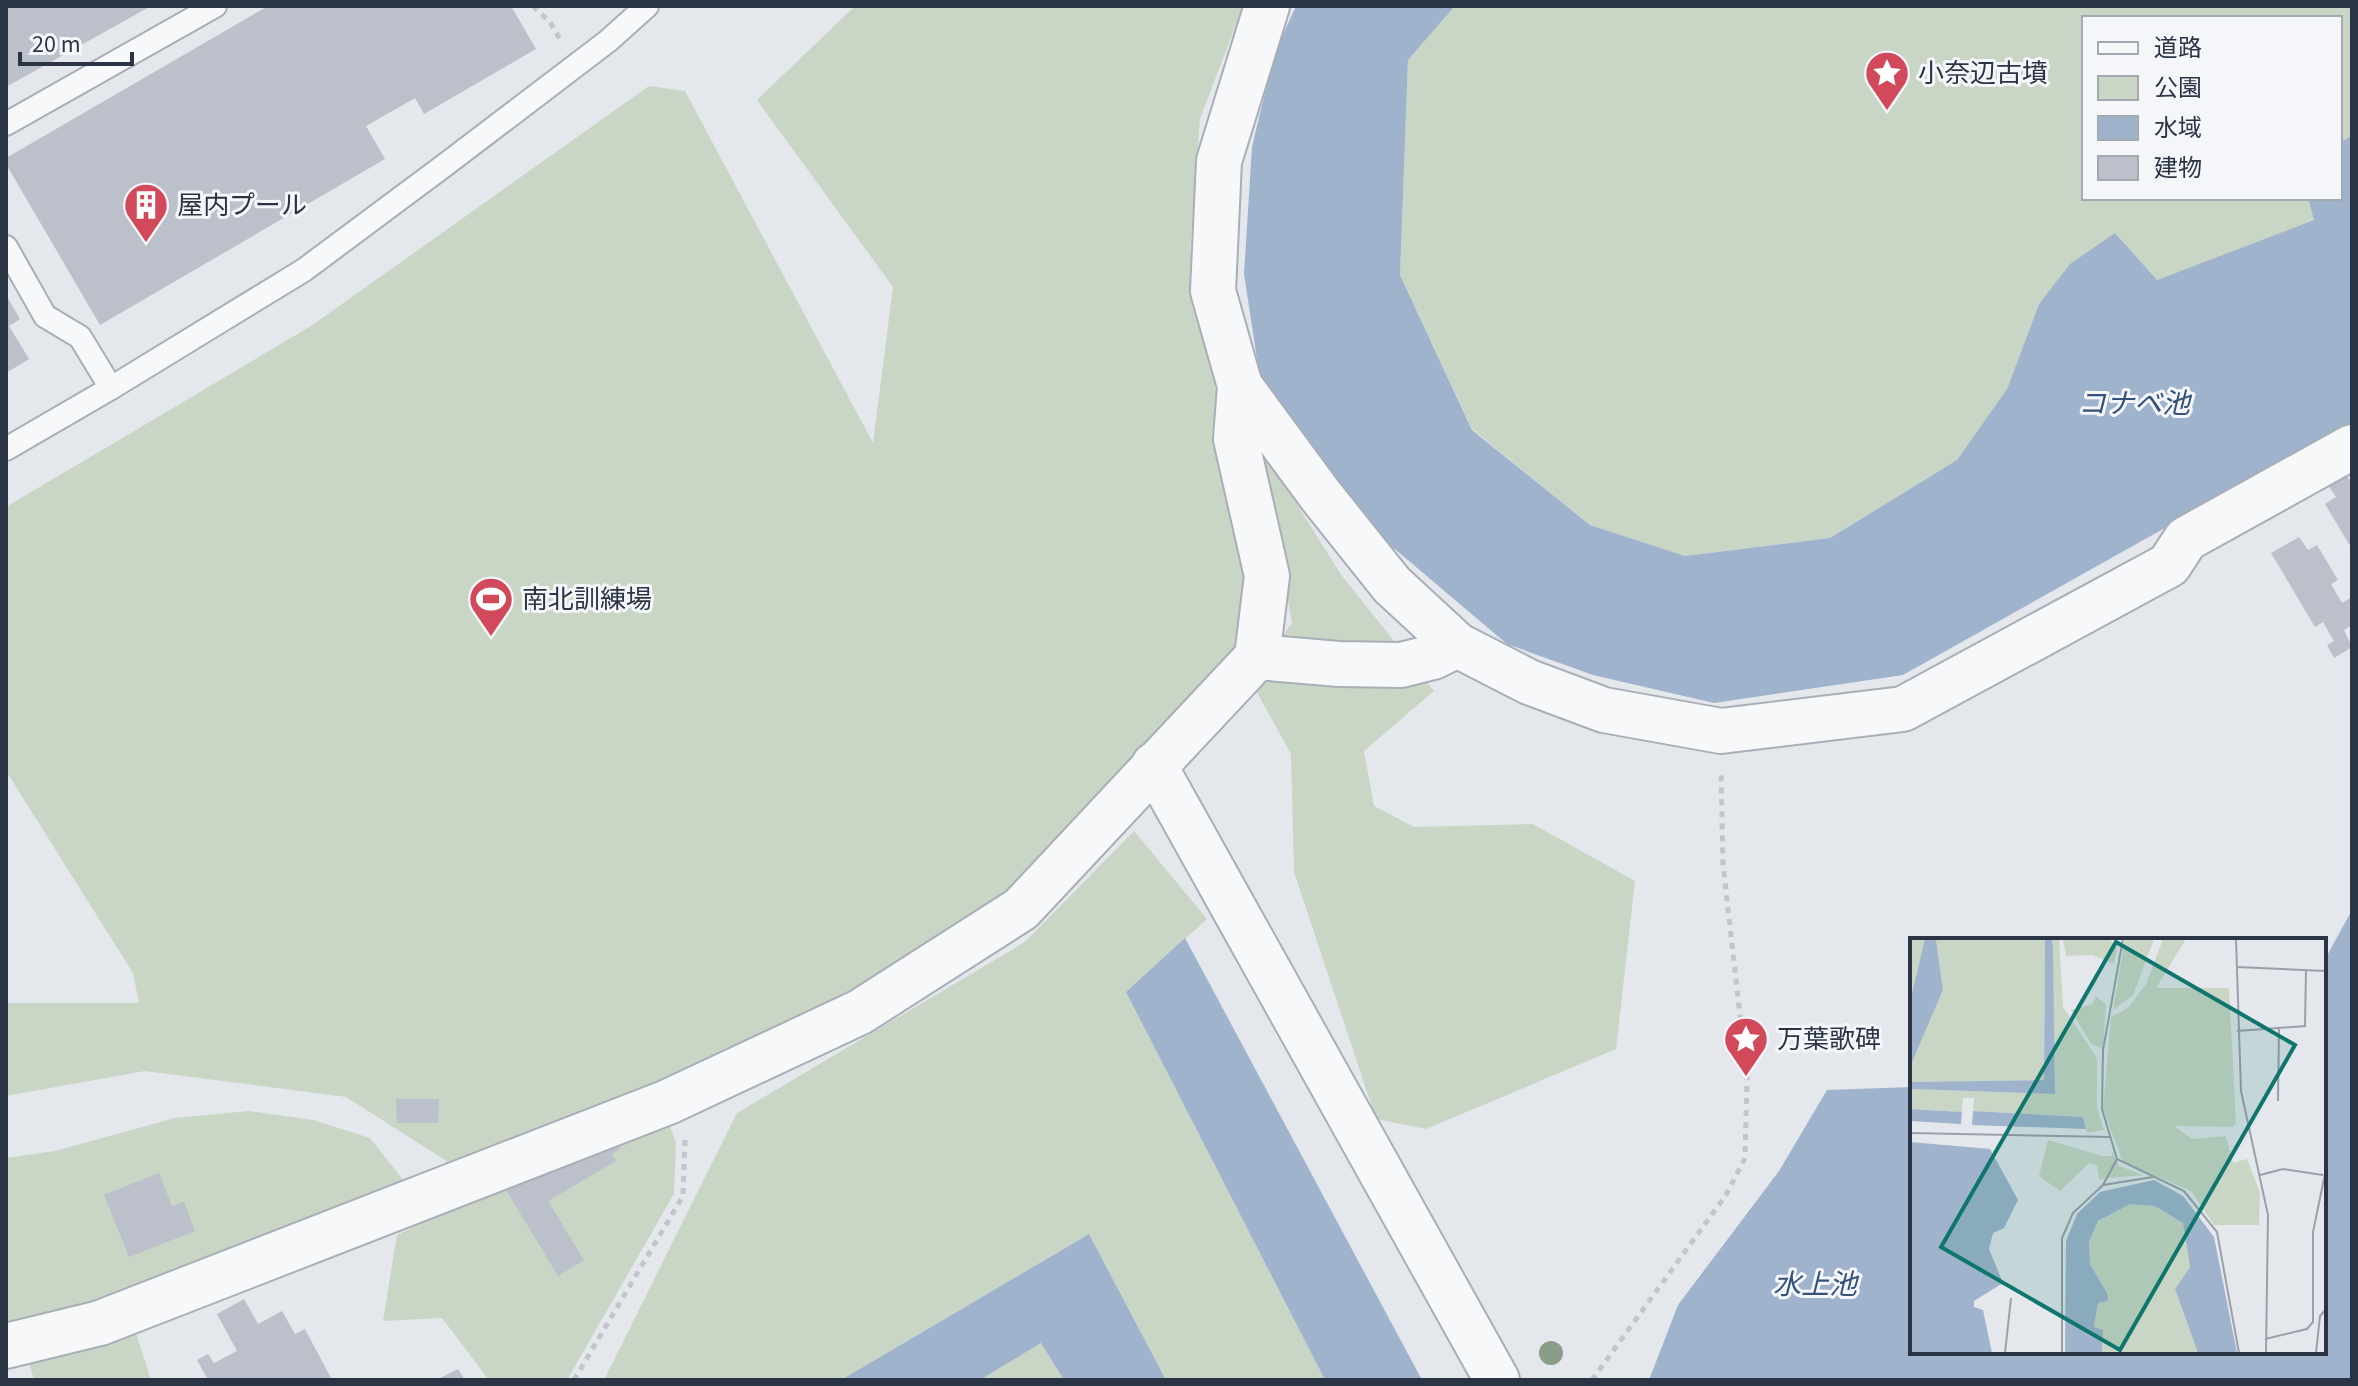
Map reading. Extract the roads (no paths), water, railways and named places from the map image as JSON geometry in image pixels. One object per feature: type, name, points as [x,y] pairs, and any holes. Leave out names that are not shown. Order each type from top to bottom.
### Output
[{"type":"street","points":[[6,1346],[100,1323],[668,1102],[860,1012],[1021,909],[1257,657],[1267,576],[1236,439],[1240,386],[1213,291],[1219,161],[1267,6]]},
{"type":"street","points":[[1240,386],[1321,496],[1392,585],[1457,645],[1529,682],[1604,710],[1721,731],[1903,709],[2169,565],[2186,539],[2352,447]]},
{"type":"street","points":[[1257,657],[1339,664],[1401,665],[1433,657],[1457,645]]},
{"type":"street","points":[[1154,765],[1497,1380]]},
{"type":"lane","points":[[6,124],[215,6]]},
{"type":"lane","points":[[6,449],[304,270],[608,41],[647,6]]},
{"type":"lane","points":[[6,247],[45,316],[80,337],[111,388]]},
{"type":"water","name":"コナベ池","points":[[1296,6],[1455,6],[1408,60],[1400,275],[1472,430],[1590,525],[1685,556],[1830,538],[1957,460],[2007,389],[2039,304],[2070,264],[2115,233],[2157,280],[2314,220],[2309,200],[2342,200],[2342,142],[2352,135],[2352,423],[1903,675],[1714,703],[1593,675],[1507,644],[1370,528],[1259,372],[1244,274],[1252,147],[1274,54]]},
{"type":"water","name":"水上池","points":[[2352,910],[2352,1380],[1649,1380],[1678,1305],[1779,1171],[1827,1090],[1910,1087],[1910,1354],[2326,1354],[2326,957]]},
{"type":"water","points":[[1185,938],[1422,1380],[1325,1380],[1126,992]]},
{"type":"water","points":[[1089,1234],[1166,1380],[1064,1380],[1041,1343],[980,1380],[841,1380]]},
{"type":"place","name":"小奈辺古墳","points":[[1887,112]]},
{"type":"place","name":"屋内プール","points":[[146,244]]},
{"type":"place","name":"南北訓練場","points":[[491,638]]},
{"type":"place","name":"万葉歌碑","points":[[1746,1078]]}]
